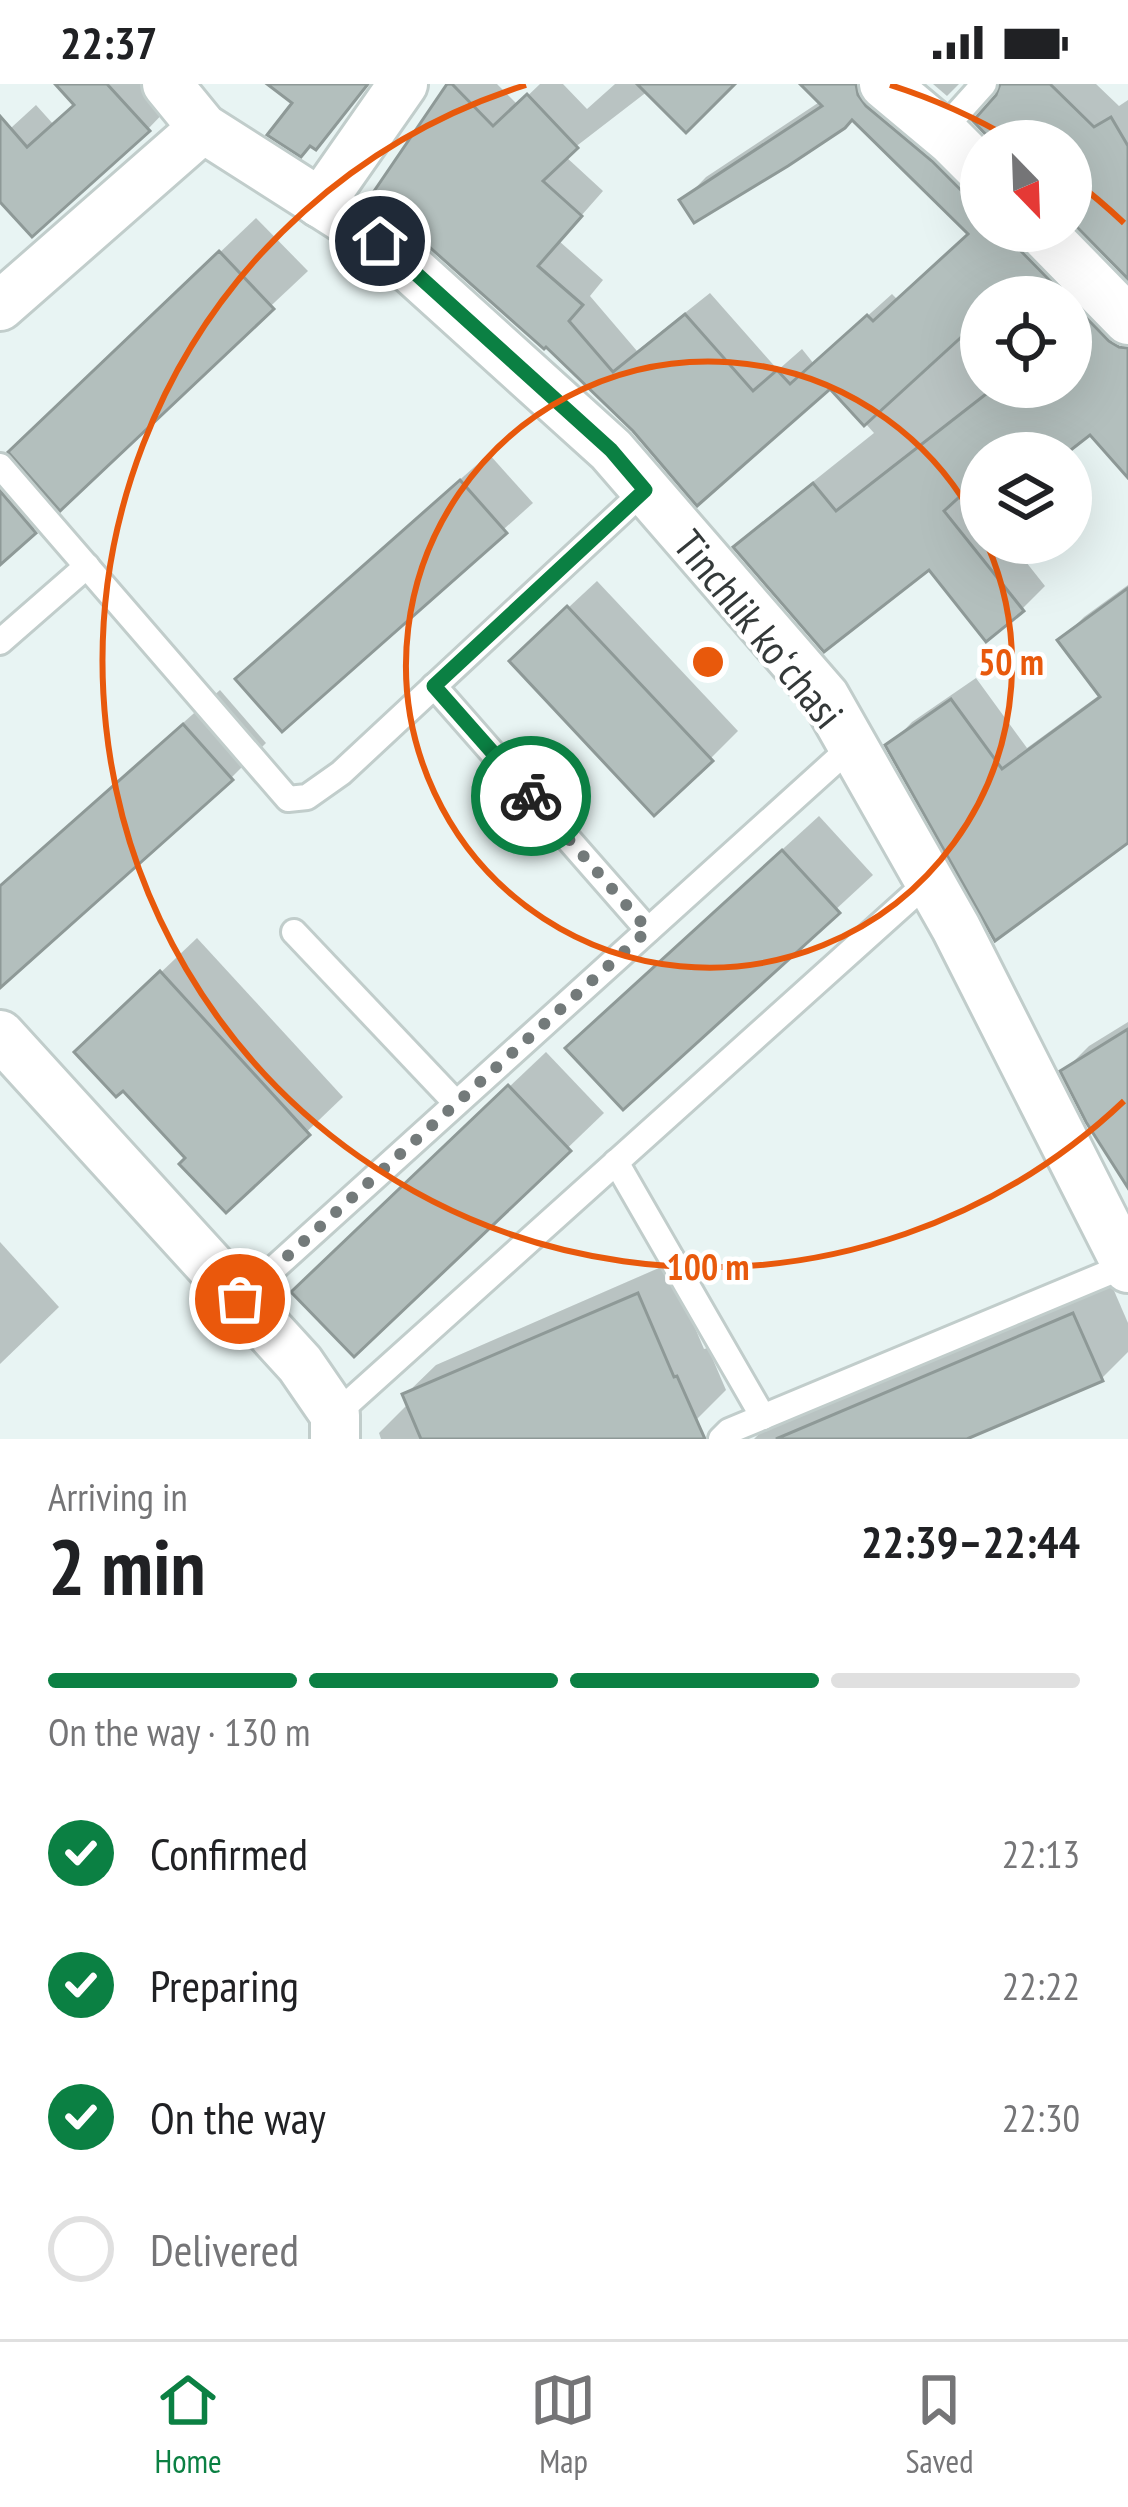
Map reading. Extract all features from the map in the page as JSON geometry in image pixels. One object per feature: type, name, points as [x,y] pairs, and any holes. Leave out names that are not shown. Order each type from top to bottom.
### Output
[{"type":"street","name":"Tinchlik koʻchasi","points":[[167,84],[203,128],[380,241],[611,450],[825,697],[929,881],[1123,1246]]},
{"type":"street","points":[[320,203],[403,84]]},
{"type":"street","points":[[884,84],[960,148]]},
{"type":"street","points":[[0,306],[203,128]]},
{"type":"street","points":[[1061,252],[1128,320]]},
{"type":"street","points":[[0,1035],[299,1364],[335,1427]]},
{"type":"lane","points":[[940,134],[984,84]]},
{"type":"lane","points":[[0,466],[288,799],[307,797],[341,772],[645,490]]},
{"type":"lane","points":[[0,642],[87,566]]},
{"type":"lane","points":[[434,686],[648,930]]},
{"type":"lane","points":[[240,1299],[852,746]]},
{"type":"lane","points":[[335,1427],[616,1162],[929,881]]},
{"type":"lane","points":[[294,932],[456,1103]]},
{"type":"lane","points":[[616,1162],[763,1417]]},
{"type":"lane","points":[[721,1439],[1123,1246]]},
{"type":"building","points":[[55,84],[107,84],[150,131],[32,237],[0,202],[0,116],[27,147],[74,105]]},
{"type":"building","points":[[267,84],[368,84],[316,150],[310,146],[301,157],[267,135],[292,103]]},
{"type":"building","points":[[447,84],[493,126],[527,94],[578,148],[543,181],[582,216],[538,266],[583,305],[569,321],[613,372],[685,314],[753,391],[777,370],[790,384],[867,315],[873,321],[960,241],[960,252],[1022,252],[1045,276],[960,276],[960,338],[864,426],[830,389],[697,506],[633,431],[546,347],[399,220],[368,200]]},
{"type":"building","points":[[637,84],[735,84],[686,133]]},
{"type":"building","points":[[800,84],[856,84],[866,106],[960,189],[960,226],[852,120],[694,223],[679,200],[822,106]]},
{"type":"building","points":[[1000,84],[1050,84],[1087,120],[974,120]]},
{"type":"building","points":[[1111,117],[1128,146],[1128,279],[1092,242],[1092,125]]},
{"type":"building","points":[[219,251],[274,309],[60,511],[8,452]]},
{"type":"building","points":[[1092,324],[1109,341],[1128,348],[1128,478],[1092,432],[960,432],[960,496],[944,511],[960,531],[960,564],[986,564],[1024,611],[986,642],[929,570],[824,652],[733,547],[813,483],[836,511],[968,408],[1092,408]]},
{"type":"building","points":[[460,480],[507,533],[282,732],[235,679]]},
{"type":"building","points":[[0,491],[36,533],[0,565]]},
{"type":"building","points":[[1128,588],[1128,843],[995,941],[885,745],[951,699],[1002,769],[1100,697],[1057,640]]},
{"type":"building","points":[[567,606],[713,761],[654,816],[509,661]]},
{"type":"building","points":[[183,724],[233,780],[0,988],[0,886]]},
{"type":"building","points":[[782,850],[840,913],[623,1110],[565,1048]]},
{"type":"building","points":[[160,971],[310,1135],[226,1213],[179,1164],[185,1158],[123,1091],[116,1097],[74,1052]]},
{"type":"building","points":[[1128,1029],[1128,1188],[1060,1071]]},
{"type":"building","points":[[508,1085],[571,1151],[354,1357],[291,1292]]},
{"type":"building","points":[[638,1293],[705,1439],[421,1439],[402,1394]]},
{"type":"building","points":[[1073,1313],[1103,1381],[967,1439],[776,1439]]},
{"type":"way so far","points":[[240,1299],[648,930],[531,796]]},
{"type":"route","points":[[380,241],[611,450],[645,490],[434,686],[531,796]]}]
